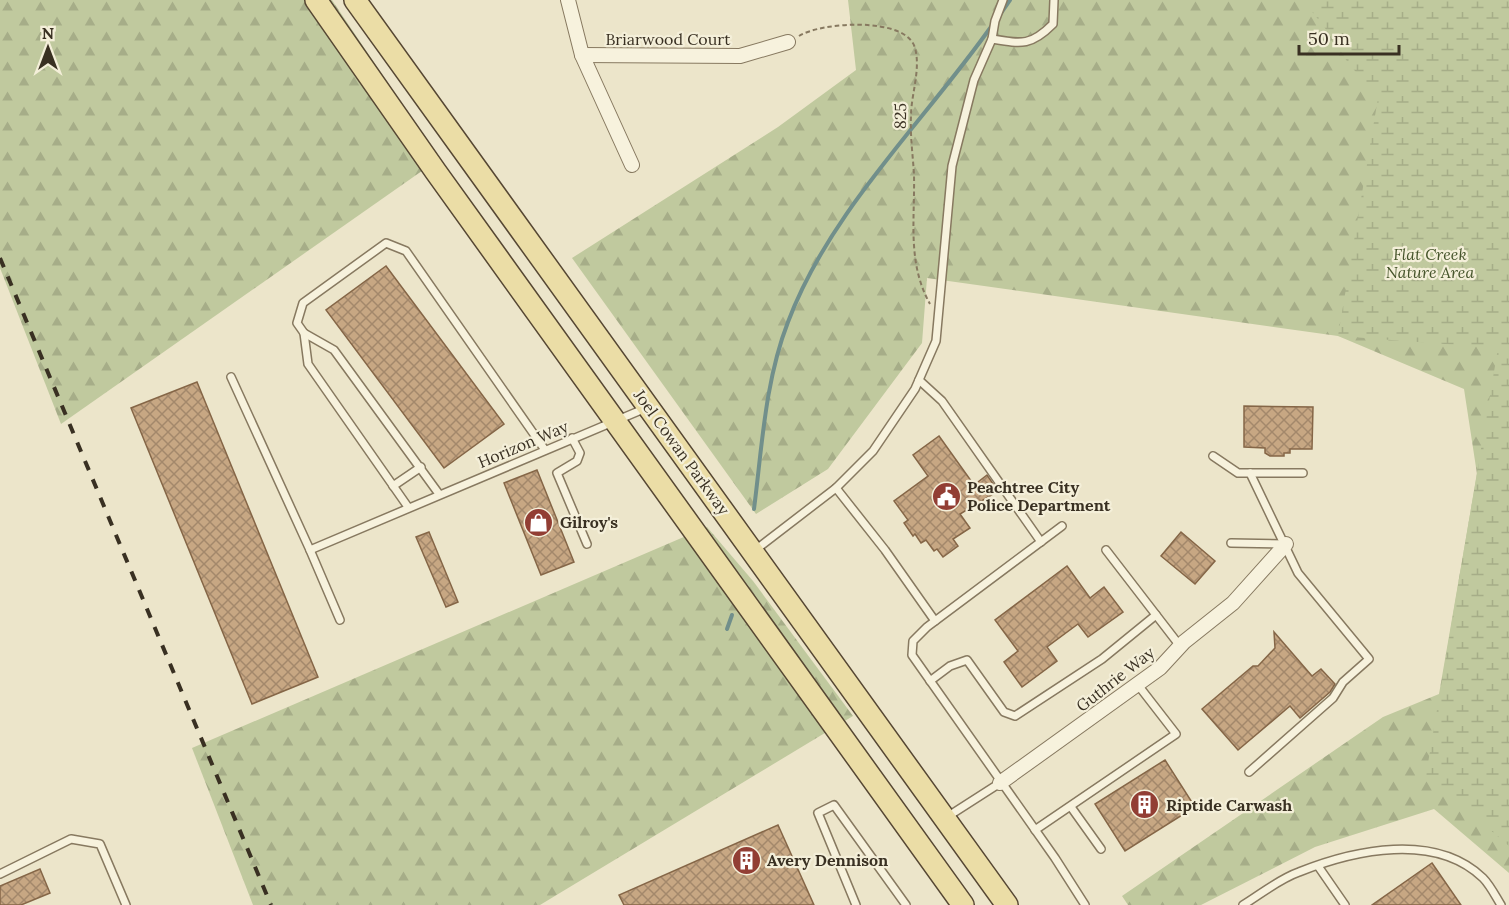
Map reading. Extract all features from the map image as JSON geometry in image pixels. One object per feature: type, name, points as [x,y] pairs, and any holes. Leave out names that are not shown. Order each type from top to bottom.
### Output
[{"type":"main road","name":"Joel Cowan Parkway","points":[[316,0],[436,172],[617,420],[963,905]]},
{"type":"main road","name":"Joel Cowan Parkway","points":[[355,0],[1007,905]]},
{"type":"street","points":[[568,0],[582,55],[632,165]]},
{"type":"street","name":"Briarwood Court","points":[[582,55],[740,56],[788,42]]},
{"type":"street","name":"Guthrie Way","points":[[1000,783],[1160,668],[1180,646],[1233,603],[1286,544]]},
{"type":"lane","points":[[753,551],[836,488],[873,451],[919,380],[936,341],[952,166],[974,80],[992,39],[995,21],[1003,0]]},
{"type":"lane","points":[[992,39],[1025,43],[1036,40],[1053,24],[1054,0]]},
{"type":"lane","points":[[439,494],[334,350],[304,333],[297,323],[303,303],[386,243],[396,245],[406,251],[545,450]]},
{"type":"lane","points":[[304,333],[308,364],[408,507]]},
{"type":"lane","points":[[231,376],[340,620]]},
{"type":"lane","points":[[919,380],[942,401],[1041,542]]},
{"type":"lane","name":"Horizon Way","points":[[310,550],[649,407]]},
{"type":"lane","points":[[572,438],[580,453],[577,461],[557,473],[587,544]]},
{"type":"lane","points":[[1213,456],[1235,472],[1303,473]]},
{"type":"lane","points":[[393,486],[421,467]]},
{"type":"lane","points":[[1249,771],[1333,698],[1343,682],[1369,659],[1298,573],[1250,473]]},
{"type":"lane","points":[[836,488],[885,550],[935,621]]},
{"type":"lane","points":[[1062,526],[935,621],[913,641],[912,656],[1085,905]]},
{"type":"lane","points":[[1231,543],[1286,544]]},
{"type":"lane","points":[[1107,550],[1180,646]]},
{"type":"lane","points":[[930,681],[950,666],[967,660],[1004,712],[1015,717],[1102,659],[1156,615]]},
{"type":"lane","points":[[1035,830],[1176,734],[1138,686]]},
{"type":"lane","name":"Guthrie Way","points":[[945,818],[1000,783]]},
{"type":"lane","points":[[856,905],[818,813],[834,805],[906,905]]},
{"type":"lane","points":[[1071,807],[1101,849]]},
{"type":"lane","points":[[0,874],[70,839],[100,844],[126,905]]},
{"type":"lane","points":[[1243,905],[1297,872],[1358,852],[1413,851],[1444,854],[1483,878],[1501,905]]},
{"type":"lane","points":[[1318,866],[1345,905]]},
{"type":"path","name":"825","points":[[788,42],[807,30],[858,25],[893,29],[906,34],[915,46],[917,59],[910,115],[914,259],[921,289],[938,320]]},
{"type":"green space","points":[[0,0],[332,0],[439,159],[61,424],[0,268]]},
{"type":"green space","points":[[848,0],[1509,0],[1509,873],[1434,809],[1315,847],[1201,905],[1128,905],[1122,896],[1383,717],[1439,694],[1477,474],[1464,389],[1338,336],[927,278],[922,343],[828,469],[756,514],[572,258],[778,127],[856,70]]},
{"type":"green space","name":"Flat Creek Nature Area","points":[[1303,0],[1509,0],[1509,846],[1426,775],[1498,348],[1338,336],[1378,98],[1350,65],[1339,46]]},
{"type":"green space","points":[[707,527],[753,581],[853,716],[540,905],[253,905],[192,748]]},
{"type":"building","points":[[386,266],[504,424],[444,468],[326,310]]},
{"type":"building","points":[[197,382],[318,677],[252,704],[131,408]]},
{"type":"building","points":[[1244,406],[1313,407],[1312,449],[1290,449],[1290,453],[1284,453],[1284,456],[1270,456],[1265,453],[1265,448],[1244,447]]},
{"type":"building","name":"Peachtree City Police Department","points":[[939,436],[974,485],[987,475],[998,491],[960,514],[970,528],[953,539],[958,546],[943,557],[937,549],[934,551],[926,540],[921,543],[915,534],[913,536],[904,523],[908,520],[894,501],[928,476],[913,455]]},
{"type":"building","name":"Gilroy's","points":[[537,470],[574,562],[541,575],[504,483]]},
{"type":"building","points":[[429,532],[458,602],[446,607],[416,537]]},
{"type":"building","points":[[1181,532],[1215,561],[1195,584],[1161,556]]},
{"type":"building","points":[[1067,566],[1090,598],[1104,587],[1123,612],[1088,637],[1078,624],[1047,647],[1057,661],[1022,687],[1004,662],[1018,651],[995,620]]},
{"type":"building","points":[[1274,632],[1312,676],[1321,669],[1335,684],[1330,692],[1300,718],[1290,706],[1238,750],[1202,709],[1253,666],[1258,666],[1275,648]]},
{"type":"building","name":"Riptide Carwash","points":[[1165,760],[1195,807],[1125,851],[1095,804]]},
{"type":"building","name":"Avery Dennison","points":[[778,825],[814,905],[624,905],[619,895]]},
{"type":"building","points":[[1432,863],[1461,905],[1372,905]]},
{"type":"building","points":[[40,869],[50,893],[21,905],[0,905],[0,886]]},
{"type":"waterway","points":[[1001,13],[1010,0]]},
{"type":"waterway","points":[[754,509],[765,414],[774,367],[788,322],[806,281],[853,204],[993,24]]},
{"type":"waterway","points":[[727,629],[732,615]]},
{"type":"railway","points":[[0,258],[271,905]]},
{"type":"place","name":"Peachtree City Police Department","points":[[946,496]]},
{"type":"place","name":"Gilroy's","points":[[539,522]]},
{"type":"place","name":"Riptide Carwash","points":[[1145,805]]},
{"type":"place","name":"Avery Dennison","points":[[746,860]]}]
